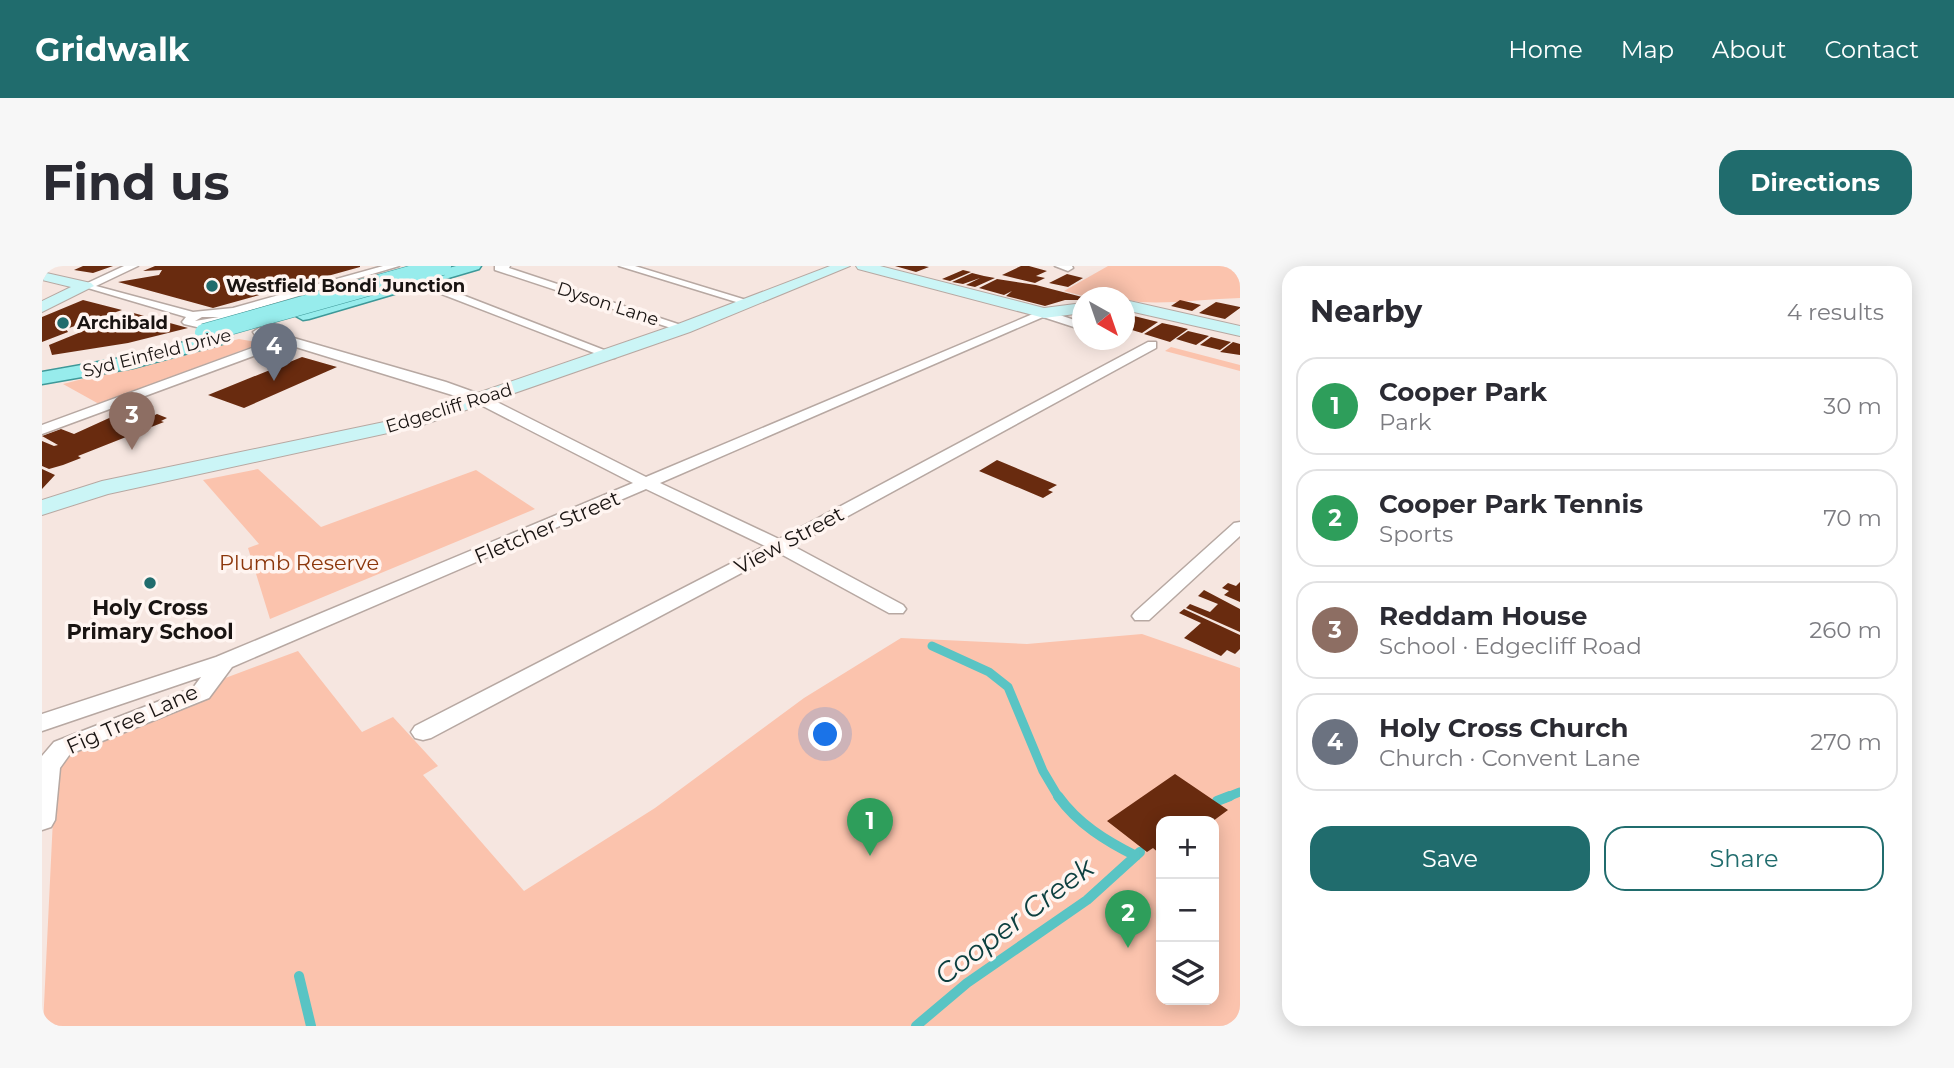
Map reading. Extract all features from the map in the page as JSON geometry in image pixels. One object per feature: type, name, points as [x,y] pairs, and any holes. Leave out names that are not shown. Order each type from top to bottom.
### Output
[{"type":"main road","name":"Syd Einfeld Drive","points":[[42,365],[125,351],[442,266]]},
{"type":"main road","name":"Syd Einfeld Drive","points":[[42,379],[84,372],[206,329],[473,266]]},
{"type":"street","points":[[42,302],[133,266]]},
{"type":"street","points":[[206,329],[188,321],[202,325],[223,319],[226,315],[223,313],[394,266]]},
{"type":"street","name":"Dyson Lane","points":[[505,266],[499,268],[684,328]]},
{"type":"street","points":[[624,266],[750,303]]},
{"type":"street","name":"Edgecliff Road","points":[[42,508],[102,488],[374,431],[480,399],[611,355],[843,266]]},
{"type":"street","points":[[849,266],[862,266],[1044,313],[1072,324]]},
{"type":"street","points":[[42,276],[86,286],[206,329]]},
{"type":"street","points":[[42,307],[86,286]]},
{"type":"street","points":[[443,291],[611,355]]},
{"type":"street","points":[[1135,306],[1240,331]]},
{"type":"street","points":[[1044,313],[1072,309]]},
{"type":"street","name":"Fletcher Street","points":[[42,723],[224,662],[1044,313]]},
{"type":"street","points":[[258,332],[441,385],[480,399],[646,484],[779,546],[896,610]]},
{"type":"street","points":[[42,430],[285,340]]},
{"type":"street","name":"View Street","points":[[424,732],[779,546],[1145,343]]},
{"type":"street","points":[[1142,616],[1240,527]]},
{"type":"street","name":"Fig Tree Lane","points":[[42,820],[48,766],[62,748],[201,693],[224,662]]},
{"type":"green space","points":[[1108,266],[1240,266],[1240,298],[1140,302],[1135,301],[1135,287],[1072,287],[1072,293],[1064,291]]},
{"type":"green space","points":[[239,339],[261,343],[99,404],[63,384]]},
{"type":"green space","points":[[1171,347],[1240,365],[1240,371],[1165,351]]},
{"type":"green space","name":"Plumb Reserve","points":[[258,469],[321,527],[476,470],[535,509],[270,619],[248,548],[259,544],[203,480]]},
{"type":"green space","points":[[1142,634],[1240,668],[1240,1026],[43,1026],[55,777],[68,755],[220,680],[298,651],[362,732],[393,717],[438,766],[423,775],[524,891],[655,808],[804,698],[901,638],[1027,644]]},
{"type":"building","points":[[83,266],[113,266],[93,273],[74,270]]},
{"type":"building","name":"Westfield Bondi Junction","points":[[155,266],[360,267],[213,308],[118,282],[159,275],[162,270],[143,271]]},
{"type":"building","points":[[895,266],[924,266],[929,267],[916,272]]},
{"type":"building","points":[[1021,266],[1047,271],[1036,276],[1045,278],[1035,283],[1002,275]]},
{"type":"building","points":[[963,270],[971,272],[950,281],[942,279]]},
{"type":"building","points":[[972,273],[995,278],[975,287],[966,285],[980,278],[963,284],[952,282]]},
{"type":"building","points":[[1067,274],[1083,278],[1068,287],[1049,283]]},
{"type":"building","points":[[997,279],[1072,294],[1072,300],[1045,306],[1006,296],[1012,291],[1004,295],[979,288]]},
{"type":"building","name":"Archibald","points":[[83,300],[122,310],[66,329],[68,332],[42,342],[42,317]]},
{"type":"building","points":[[1180,300],[1201,305],[1192,311],[1171,306]]},
{"type":"building","points":[[1216,302],[1240,308],[1225,319],[1199,313]]},
{"type":"building","points":[[130,312],[188,328],[128,343],[52,355],[49,345]]},
{"type":"building","points":[[1135,316],[1158,322],[1142,333],[1135,331]]},
{"type":"building","points":[[1162,323],[1188,329],[1170,342],[1144,334]]},
{"type":"building","points":[[1188,331],[1209,336],[1196,345],[1176,339]]},
{"type":"building","points":[[1211,337],[1231,342],[1220,350],[1200,345]]},
{"type":"building","points":[[1233,342],[1240,344],[1240,355],[1220,352]]},
{"type":"building","points":[[302,357],[337,367],[244,408],[208,395]]},
{"type":"building","points":[[129,409],[151,417],[157,414],[167,418],[161,421],[164,422],[78,456],[81,458],[63,465],[49,469],[42,466],[42,441],[58,445],[42,436],[61,429],[74,434]]},
{"type":"building","points":[[997,460],[1057,485],[1048,490],[1053,492],[1043,498],[979,471]]},
{"type":"building","points":[[42,469],[55,475],[42,489]]},
{"type":"building","points":[[1240,582],[1240,602],[1224,595],[1229,591],[1222,588],[1228,583],[1236,586]]},
{"type":"building","points":[[1204,590],[1240,609],[1240,632],[1186,608],[1190,604],[1210,612],[1218,604],[1198,596]]},
{"type":"building","points":[[1184,609],[1240,635],[1240,649],[1235,654],[1227,650],[1221,656],[1184,638],[1201,623],[1179,613]]},
{"type":"building","points":[[1175,774],[1228,810],[1219,817],[1156,816],[1156,851],[1153,848],[1147,852],[1107,821]]},
{"type":"waterway","points":[[932,646],[989,672],[1008,687],[1043,771],[1059,798]]},
{"type":"waterway","points":[[1230,796],[1240,792]]},
{"type":"waterway","points":[[1058,796],[1074,815],[1093,831],[1136,856]]},
{"type":"waterway","points":[[1217,801],[1230,796]]},
{"type":"waterway","points":[[1225,798],[1230,796]]},
{"type":"waterway","name":"Cooper Creek","points":[[1136,856],[1140,852]]},
{"type":"waterway","name":"Cooper Creek","points":[[916,1026],[967,983],[1087,900],[1136,856]]},
{"type":"waterway","points":[[299,976],[311,1026]]},
{"type":"place","name":"Westfield Bondi Junction","points":[[212,286]]},
{"type":"place","name":"Archibald","points":[[63,323]]},
{"type":"place","name":"Holy Cross Church","points":[[274,381]]},
{"type":"place","name":"Reddam House","points":[[132,450]]},
{"type":"place","name":"Holy Cross Primary School","points":[[150,583]]},
{"type":"place","name":"Cooper Park","points":[[870,856]]},
{"type":"place","name":"Cooper Park Tennis","points":[[1128,948]]}]
